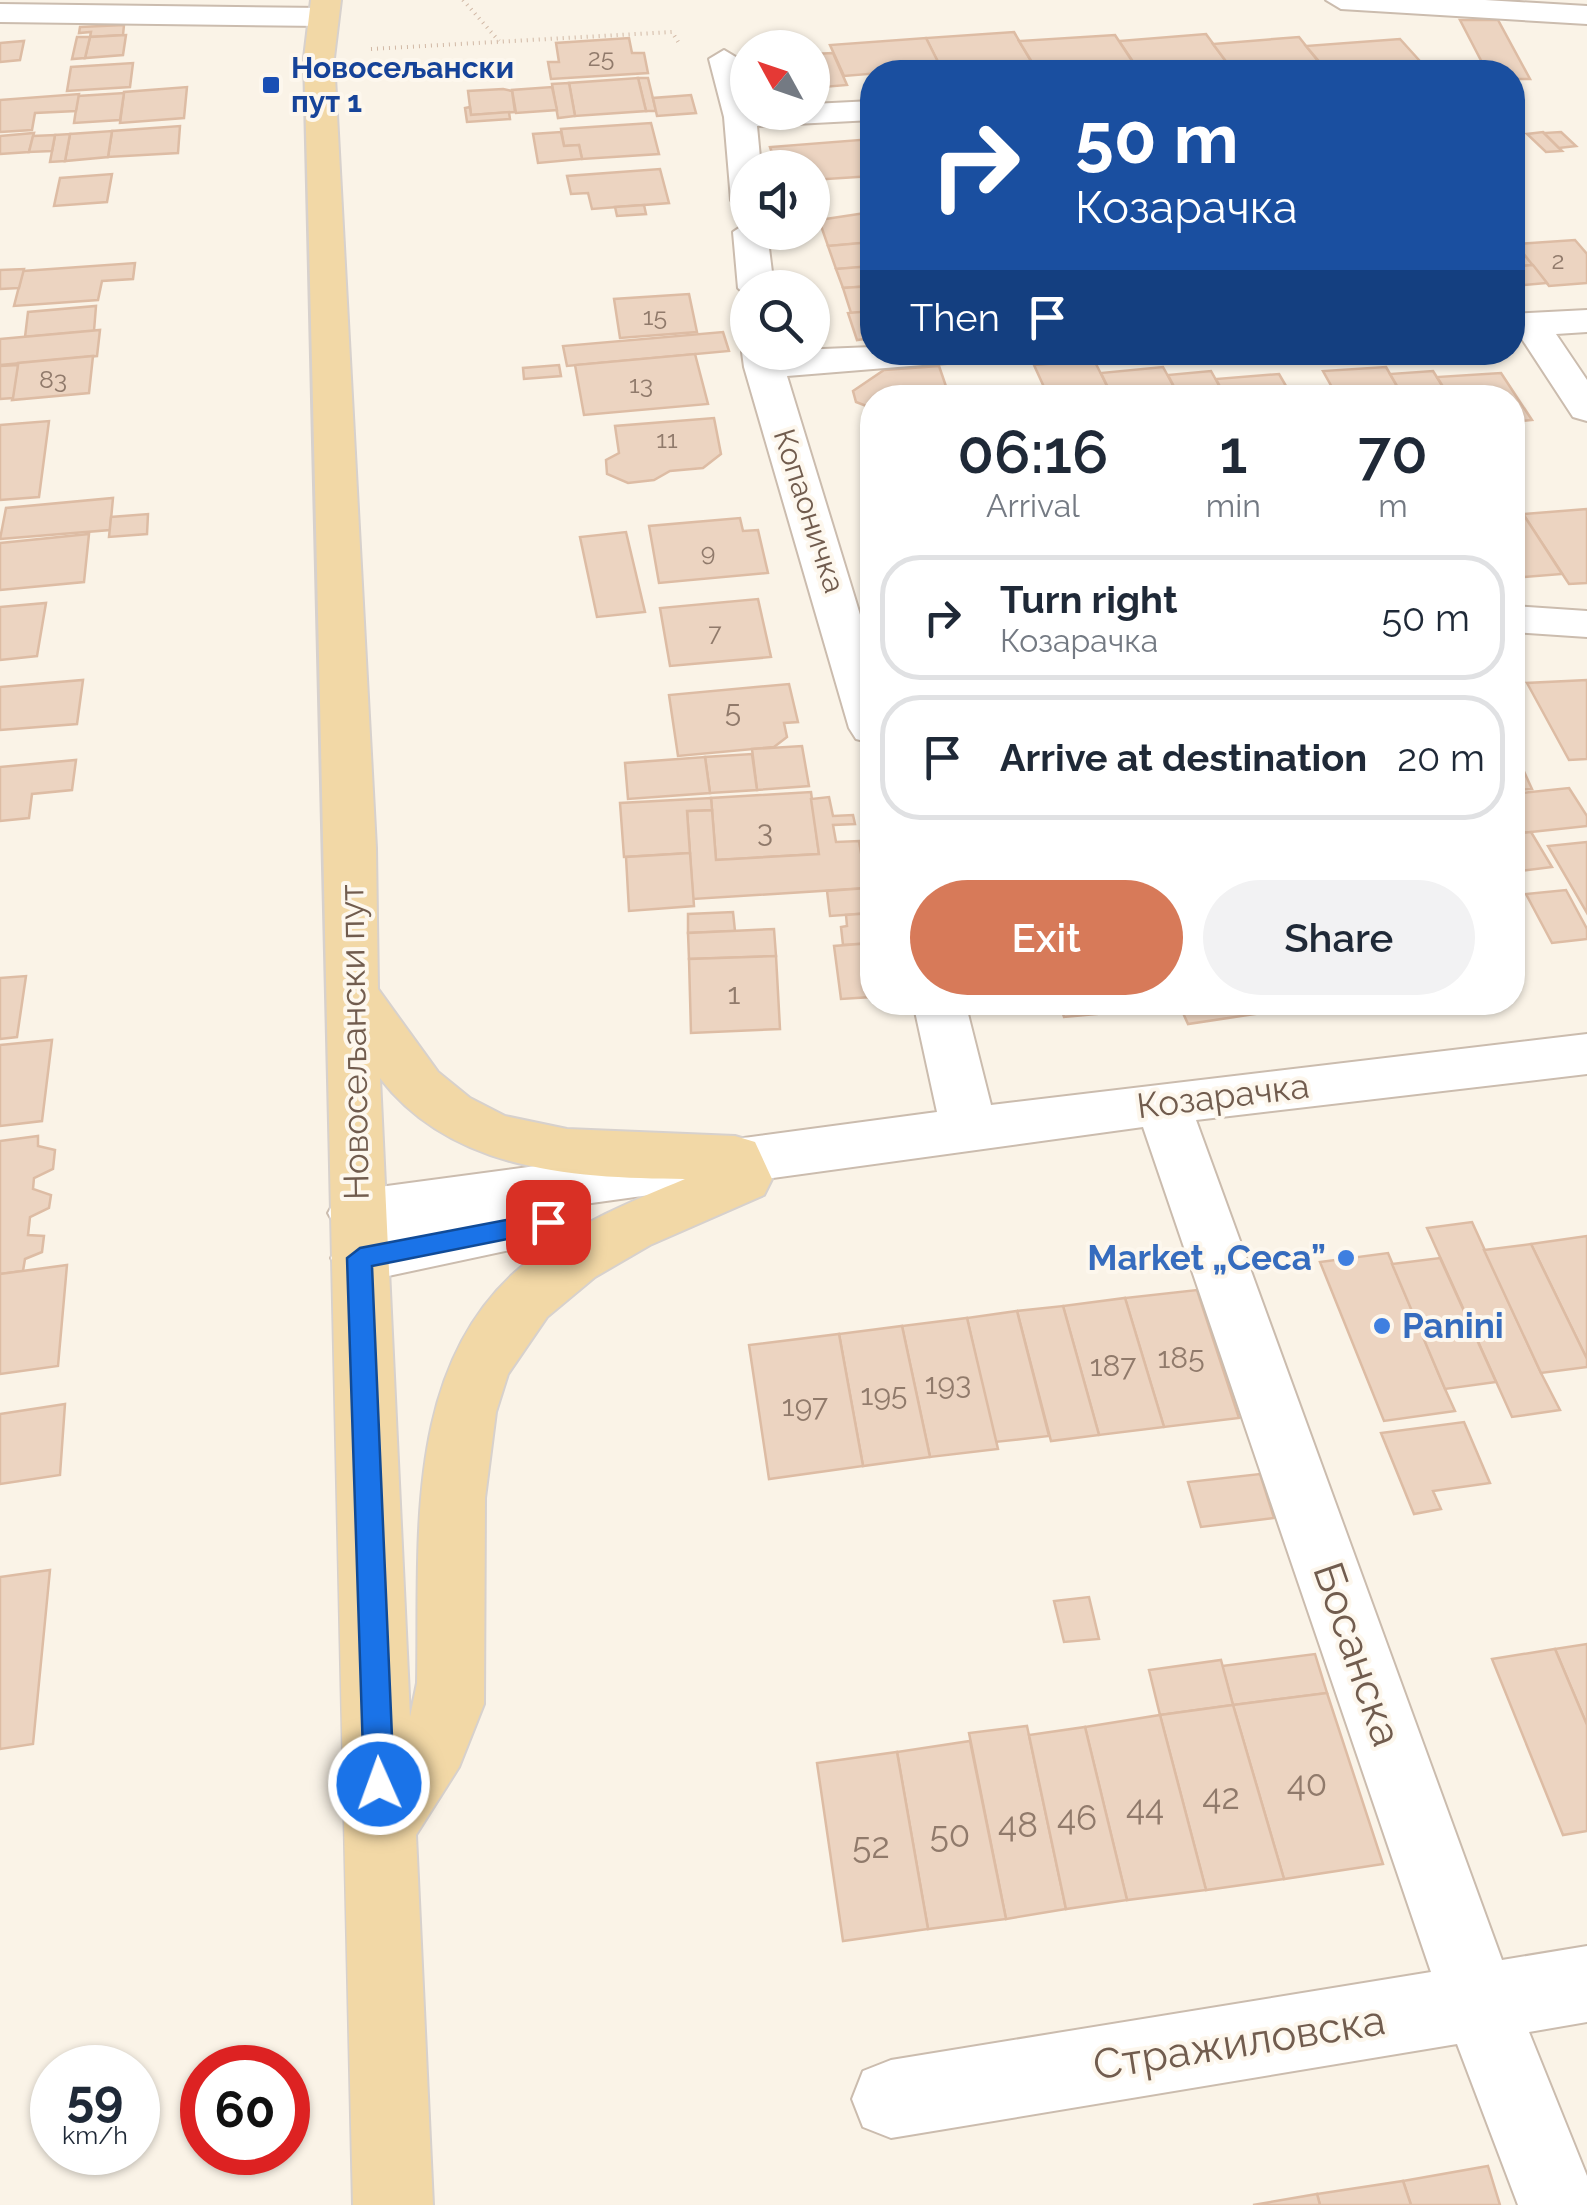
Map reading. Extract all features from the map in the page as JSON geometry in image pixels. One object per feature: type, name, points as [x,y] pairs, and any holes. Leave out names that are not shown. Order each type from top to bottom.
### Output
[{"type":"main road","name":"Новосељански пут","points":[[323,23],[351,848],[358,1236],[394,2205]]},
{"type":"main road","points":[[353,992],[416,1086],[462,1122],[493,1138],[740,1168]]},
{"type":"main road","points":[[380,1823],[416,1777],[448,1710],[458,1423],[489,1346],[527,1298],[569,1265],[740,1168]]},
{"type":"street","points":[[1341,0],[1587,15]]},
{"type":"street","points":[[0,13],[323,23]]},
{"type":"street","points":[[724,59],[730,81]]},
{"type":"street","points":[[830,113],[860,112]]},
{"type":"street","points":[[1525,325],[1587,320]]},
{"type":"street","points":[[1525,329],[1587,409]]},
{"type":"street","points":[[830,357],[860,356]]},
{"type":"street","name":"Копаоничка","points":[[765,370],[860,650]]},
{"type":"street","points":[[1525,620],[1587,624]]},
{"type":"street","points":[[942,1015],[969,1130]]},
{"type":"street","name":"Козарачка","points":[[358,1236],[624,1207],[740,1168],[969,1130],[1162,1102],[1587,1054]]},
{"type":"street","name":"Босанска","points":[[1162,1102],[1480,2002],[1558,2205]]},
{"type":"street","name":"Стражиловска","points":[[891,2099],[1587,1984]]},
{"type":"path","points":[[462,0],[500,42]]},
{"type":"path","points":[[323,23],[500,42],[672,32]]},
{"type":"building","points":[[1460,20],[1498,20],[1520,60],[1481,60]]},
{"type":"building","points":[[124,25],[123,35],[90,37],[91,32],[79,33],[80,27]]},
{"type":"building","points":[[1014,32],[1030,60],[937,60],[926,38]]},
{"type":"building","points":[[1206,34],[1225,60],[1132,60],[1119,41]]},
{"type":"building","points":[[126,35],[123,55],[85,58],[90,37]]},
{"type":"building","points":[[1115,35],[1131,60],[1031,60],[1019,41]]},
{"type":"building","points":[[77,37],[90,37],[85,58],[72,59]]},
{"type":"building","points":[[1299,37],[1317,60],[1225,60],[1213,44]]},
{"type":"building","points":[[629,38],[632,53],[644,53],[648,73],[551,79],[548,62],[559,62],[556,43]]},
{"type":"building","points":[[926,38],[937,60],[860,60],[860,75],[844,76],[830,45]]},
{"type":"building","points":[[1400,39],[1419,60],[1318,60],[1306,46]]},
{"type":"building","points":[[24,41],[20,60],[0,62],[0,43]]},
{"type":"building","points":[[833,53],[847,85],[830,86]]},
{"type":"building","points":[[133,63],[130,87],[67,91],[71,67]]},
{"type":"building","points":[[638,78],[648,78],[656,111],[646,111]]},
{"type":"building","points":[[638,78],[646,111],[575,116],[569,83]]},
{"type":"building","points":[[569,83],[575,116],[558,118],[552,84]]},
{"type":"building","points":[[187,87],[184,118],[120,123],[124,92]]},
{"type":"building","points":[[552,87],[557,110],[516,113],[512,90]]},
{"type":"building","points":[[468,91],[512,91],[515,112],[471,115]]},
{"type":"building","points":[[124,93],[120,120],[74,123],[78,96]]},
{"type":"building","points":[[79,94],[76,111],[35,113],[32,130],[0,132],[0,100]]},
{"type":"building","points":[[691,95],[696,113],[657,116],[653,98]]},
{"type":"building","points":[[470,107],[471,115],[509,112],[510,119],[467,122],[465,108]]},
{"type":"building","points":[[651,123],[659,154],[582,159],[579,145],[564,146],[561,129]]},
{"type":"building","points":[[180,126],[178,153],[108,157],[112,131]]},
{"type":"building","points":[[112,131],[108,157],[65,161],[70,134]]},
{"type":"building","points":[[561,132],[564,146],[579,145],[582,159],[538,163],[533,134]]},
{"type":"building","points":[[1543,132],[1562,151],[1546,152],[1527,134]]},
{"type":"building","points":[[1561,132],[1576,146],[1559,148],[1544,133]]},
{"type":"building","points":[[34,133],[29,152],[0,154],[0,136]]},
{"type":"building","points":[[70,134],[65,161],[50,162],[55,135]]},
{"type":"building","points":[[55,135],[52,151],[29,152],[33,136]]},
{"type":"building","points":[[860,140],[860,177],[830,179],[830,150],[770,147]]},
{"type":"building","points":[[660,169],[669,203],[592,209],[588,193],[571,194],[567,176]]},
{"type":"building","points":[[112,174],[107,202],[54,206],[60,178]]},
{"type":"building","points":[[644,205],[646,214],[617,216],[615,207]]},
{"type":"building","points":[[860,214],[860,243],[830,246],[830,218]]},
{"type":"building","points":[[1575,240],[1587,254],[1587,283],[1549,286],[1525,255],[1525,243]]},
{"type":"building","points":[[860,243],[860,267],[836,269],[830,246]]},
{"type":"building","points":[[135,263],[133,279],[102,281],[98,300],[14,306],[23,271]]},
{"type":"building","points":[[1533,265],[1547,283],[1525,285],[1525,266]]},
{"type":"building","points":[[860,267],[860,287],[843,288],[836,269]]},
{"type":"building","points":[[24,269],[19,288],[0,289],[0,270]]},
{"type":"building","points":[[860,287],[860,312],[851,313],[843,288]]},
{"type":"building","points":[[689,294],[697,332],[620,338],[614,299]]},
{"type":"building","points":[[96,306],[94,331],[25,337],[28,312]]},
{"type":"building","points":[[860,312],[860,340],[857,340],[848,313]]},
{"type":"building","points":[[100,330],[97,356],[0,365],[0,339]]},
{"type":"building","points":[[723,332],[729,351],[567,366],[563,346]]},
{"type":"building","points":[[695,354],[708,404],[584,415],[575,365]]},
{"type":"building","points":[[93,356],[89,393],[12,400],[18,363]]},
{"type":"building","points":[[18,365],[13,398],[0,399],[0,366]]},
{"type":"building","points":[[559,365],[561,376],[524,379],[523,368]]},
{"type":"building","points":[[1034,365],[1096,365],[1106,385],[1043,385]]},
{"type":"building","points":[[939,366],[946,385],[862,385],[884,370]]},
{"type":"building","points":[[1163,367],[1173,385],[1107,385],[1101,373]]},
{"type":"building","points":[[1386,367],[1396,385],[1331,385],[1323,371]]},
{"type":"building","points":[[1211,371],[1219,385],[1173,385],[1168,375]]},
{"type":"building","points":[[1433,371],[1442,385],[1396,385],[1390,374]]},
{"type":"building","points":[[1501,373],[1509,385],[1442,385],[1437,377]]},
{"type":"building","points":[[1279,374],[1285,385],[1219,385],[1216,379]]},
{"type":"building","points":[[860,386],[860,404],[856,402],[853,391]]},
{"type":"building","points":[[714,418],[721,454],[703,468],[670,471],[654,480],[628,483],[607,474],[606,460],[619,453],[615,426]]},
{"type":"building","points":[[49,421],[39,497],[0,500],[0,425]]},
{"type":"building","points":[[113,498],[110,530],[0,539],[6,508]]},
{"type":"building","points":[[1587,509],[1587,583],[1569,584],[1525,514]]},
{"type":"building","points":[[148,514],[147,534],[109,537],[111,517]]},
{"type":"building","points":[[1525,517],[1562,574],[1525,577]]},
{"type":"building","points":[[740,518],[743,531],[758,530],[768,573],[659,583],[649,526]]},
{"type":"building","points":[[626,532],[645,612],[597,617],[580,537]]},
{"type":"building","points":[[89,534],[84,582],[0,590],[0,543]]},
{"type":"building","points":[[758,599],[771,657],[670,666],[660,608]]},
{"type":"building","points":[[46,603],[37,656],[0,660],[0,607]]},
{"type":"building","points":[[83,680],[77,724],[0,730],[0,687]]},
{"type":"building","points":[[1587,680],[1587,759],[1569,760],[1527,683]]},
{"type":"building","points":[[789,684],[798,722],[784,723],[787,737],[774,747],[678,756],[669,695]]},
{"type":"building","points":[[802,746],[809,786],[757,790],[752,749]]},
{"type":"building","points":[[752,754],[757,790],[710,793],[705,757]]},
{"type":"building","points":[[705,757],[710,793],[628,799],[625,763]]},
{"type":"building","points":[[76,760],[72,790],[32,794],[29,818],[0,821],[0,767]]},
{"type":"building","points":[[1569,788],[1587,816],[1587,826],[1525,833],[1525,793]]},
{"type":"building","points":[[811,792],[819,854],[716,860],[711,798]]},
{"type":"building","points":[[829,797],[833,816],[853,815],[855,824],[833,825],[836,842],[859,841],[860,888],[693,899],[687,811],[712,810],[716,860],[819,854],[811,799]]},
{"type":"building","points":[[711,798],[712,810],[687,811],[690,853],[624,857],[620,803]]},
{"type":"building","points":[[1531,832],[1552,867],[1525,870],[1525,833]]},
{"type":"building","points":[[1587,842],[1587,913],[1548,846]]},
{"type":"building","points":[[690,853],[694,906],[629,911],[626,857]]},
{"type":"building","points":[[860,889],[860,914],[830,916],[827,891]]},
{"type":"building","points":[[1566,890],[1587,929],[1587,939],[1552,943],[1526,894]]},
{"type":"building","points":[[733,912],[735,931],[688,933],[688,914]]},
{"type":"building","points":[[860,914],[860,944],[843,945],[841,927],[847,926],[846,915]]},
{"type":"building","points":[[774,929],[776,956],[689,959],[688,933]]},
{"type":"building","points":[[860,944],[860,998],[841,999],[834,946]]},
{"type":"building","points":[[776,956],[780,1029],[691,1033],[689,959]]},
{"type":"building","points":[[26,976],[17,1037],[0,1039],[0,978]]},
{"type":"building","points":[[1184,1015],[1248,1015],[1188,1024]]},
{"type":"building","points":[[52,1040],[42,1121],[0,1126],[0,1045]]},
{"type":"building","points":[[38,1136],[38,1146],[55,1150],[53,1169],[34,1178],[33,1189],[51,1195],[49,1208],[30,1217],[28,1235],[44,1236],[42,1252],[25,1259],[23,1271],[0,1274],[0,1141]]},
{"type":"building","points":[[1472,1222],[1560,1410],[1512,1417],[1427,1228]]},
{"type":"building","points":[[1587,1236],[1587,1359],[1531,1244]]},
{"type":"building","points":[[1531,1244],[1587,1359],[1587,1367],[1541,1373],[1484,1250]]},
{"type":"building","name":"Panini","points":[[1388,1253],[1455,1411],[1384,1421],[1320,1262]]},
{"type":"building","points":[[1440,1258],[1496,1382],[1445,1389],[1392,1264]]},
{"type":"building","points":[[67,1265],[58,1366],[0,1374],[0,1274]]},
{"type":"building","points":[[1197,1290],[1239,1418],[1164,1427],[1125,1298]]},
{"type":"building","points":[[1125,1298],[1164,1427],[1099,1435],[1063,1306]]},
{"type":"building","points":[[1063,1306],[1099,1435],[1051,1441],[1017,1311]]},
{"type":"building","points":[[1017,1311],[1049,1436],[995,1442],[967,1318]]},
{"type":"building","points":[[967,1318],[998,1449],[930,1457],[902,1326]]},
{"type":"building","points":[[902,1326],[930,1457],[863,1466],[839,1334]]},
{"type":"building","points":[[839,1334],[863,1466],[769,1479],[749,1345]]},
{"type":"building","points":[[65,1404],[60,1475],[0,1484],[0,1414]]},
{"type":"building","points":[[1464,1422],[1490,1483],[1433,1491],[1441,1509],[1414,1514],[1381,1433]]},
{"type":"building","points":[[1260,1474],[1274,1518],[1201,1527],[1188,1482]]},
{"type":"building","points":[[50,1570],[33,1744],[0,1749],[0,1577]]},
{"type":"building","points":[[1089,1597],[1099,1639],[1064,1642],[1054,1601]]},
{"type":"building","points":[[1587,1644],[1587,1725],[1555,1649]]},
{"type":"building","points":[[1555,1649],[1587,1725],[1587,1831],[1563,1835],[1492,1659]]},
{"type":"building","points":[[1315,1654],[1327,1693],[1233,1705],[1222,1666]]},
{"type":"building","points":[[1221,1660],[1233,1705],[1160,1715],[1149,1670]]},
{"type":"building","points":[[1327,1693],[1383,1864],[1284,1879],[1233,1705]]},
{"type":"building","points":[[1233,1705],[1284,1879],[1206,1890],[1160,1715]]},
{"type":"building","points":[[1160,1715],[1206,1890],[1127,1900],[1085,1727]]},
{"type":"building","points":[[1027,1726],[1066,1909],[1006,1919],[969,1733]]},
{"type":"building","points":[[1085,1727],[1127,1900],[1066,1909],[1029,1735]]},
{"type":"building","points":[[970,1741],[1006,1919],[928,1929],[897,1752]]},
{"type":"building","points":[[897,1752],[928,1929],[843,1941],[817,1763]]},
{"type":"building","points":[[1488,2166],[1500,2205],[1411,2205],[1403,2181]]},
{"type":"building","points":[[1403,2181],[1411,2205],[1320,2205],[1317,2194]]},
{"type":"building","points":[[1317,2194],[1320,2205],[1253,2205]]},
{"type":"place","name":"Новосељански пут 1","points":[[271,85]]},
{"type":"place","name":"Market „Ceca”","points":[[1346,1258]]},
{"type":"place","name":"Panini","points":[[1382,1326]]},
{"type":"route","points":[[379,1784],[360,1258],[548,1222]]}]
